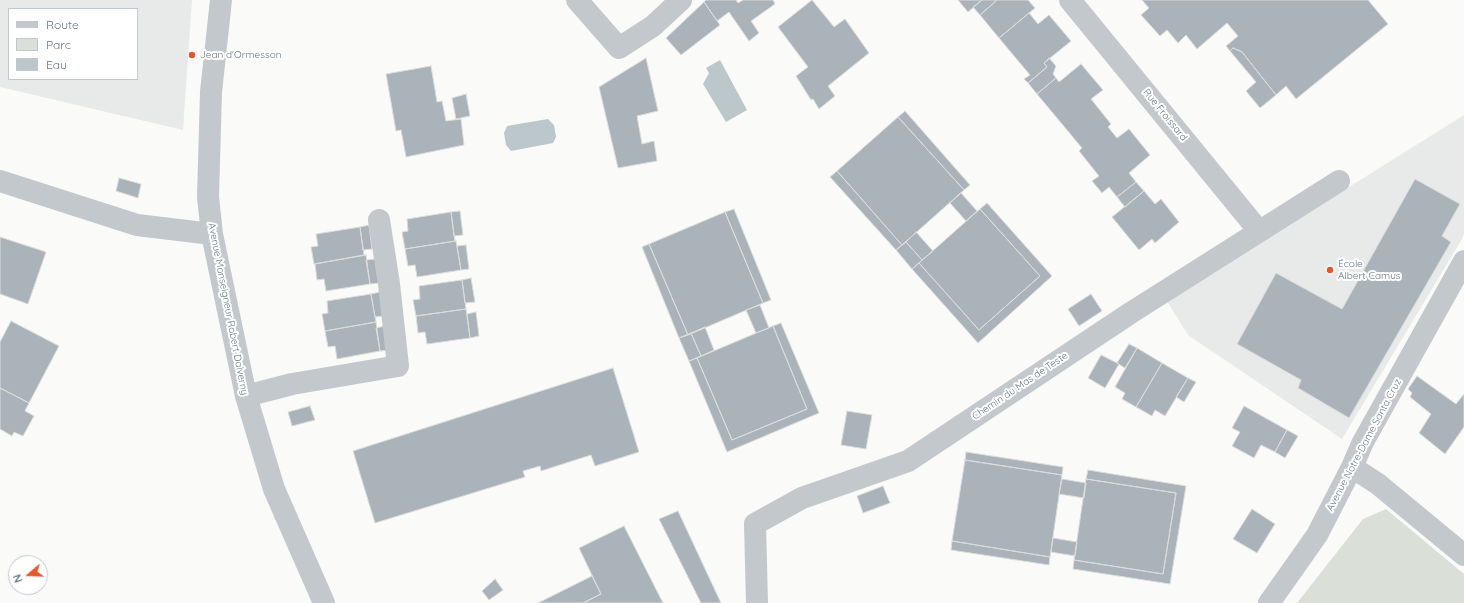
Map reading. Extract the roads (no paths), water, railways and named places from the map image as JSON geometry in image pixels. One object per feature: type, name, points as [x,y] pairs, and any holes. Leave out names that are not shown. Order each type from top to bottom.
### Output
[{"type":"street","name":"Avenue Monseigneur Robert Dalverny","points":[[221,0],[211,92],[208,197],[212,234],[246,396],[274,489],[324,603]]},
{"type":"street","points":[[577,0],[619,48],[653,26],[681,0]]},
{"type":"street","name":"Rue Froissard","points":[[1070,0],[1259,231]]},
{"type":"street","points":[[0,181],[136,225],[212,234]]},
{"type":"street","name":"Chemin du Mas de Teste","points":[[757,603],[755,524],[802,498],[908,461],[1132,312],[1339,181]]},
{"type":"street","points":[[246,396],[292,384],[398,366],[389,284],[378,220]]},
{"type":"street","name":"Avenue Notre-Dame Santa Cruz","points":[[1269,603],[1317,535],[1363,442],[1464,261]]},
{"type":"street","points":[[1352,466],[1378,484],[1464,555]]},
{"type":"water","points":[[720,60],[747,110],[726,122],[703,84],[709,73],[706,68]]},
{"type":"water","points":[[548,119],[554,125],[556,137],[553,143],[511,151],[506,145],[504,133],[507,126]]},
{"type":"place","name":"Jean d'Ormesson","points":[[192,55]]},
{"type":"place","name":"École Albert Camus","points":[[1330,270]]}]
